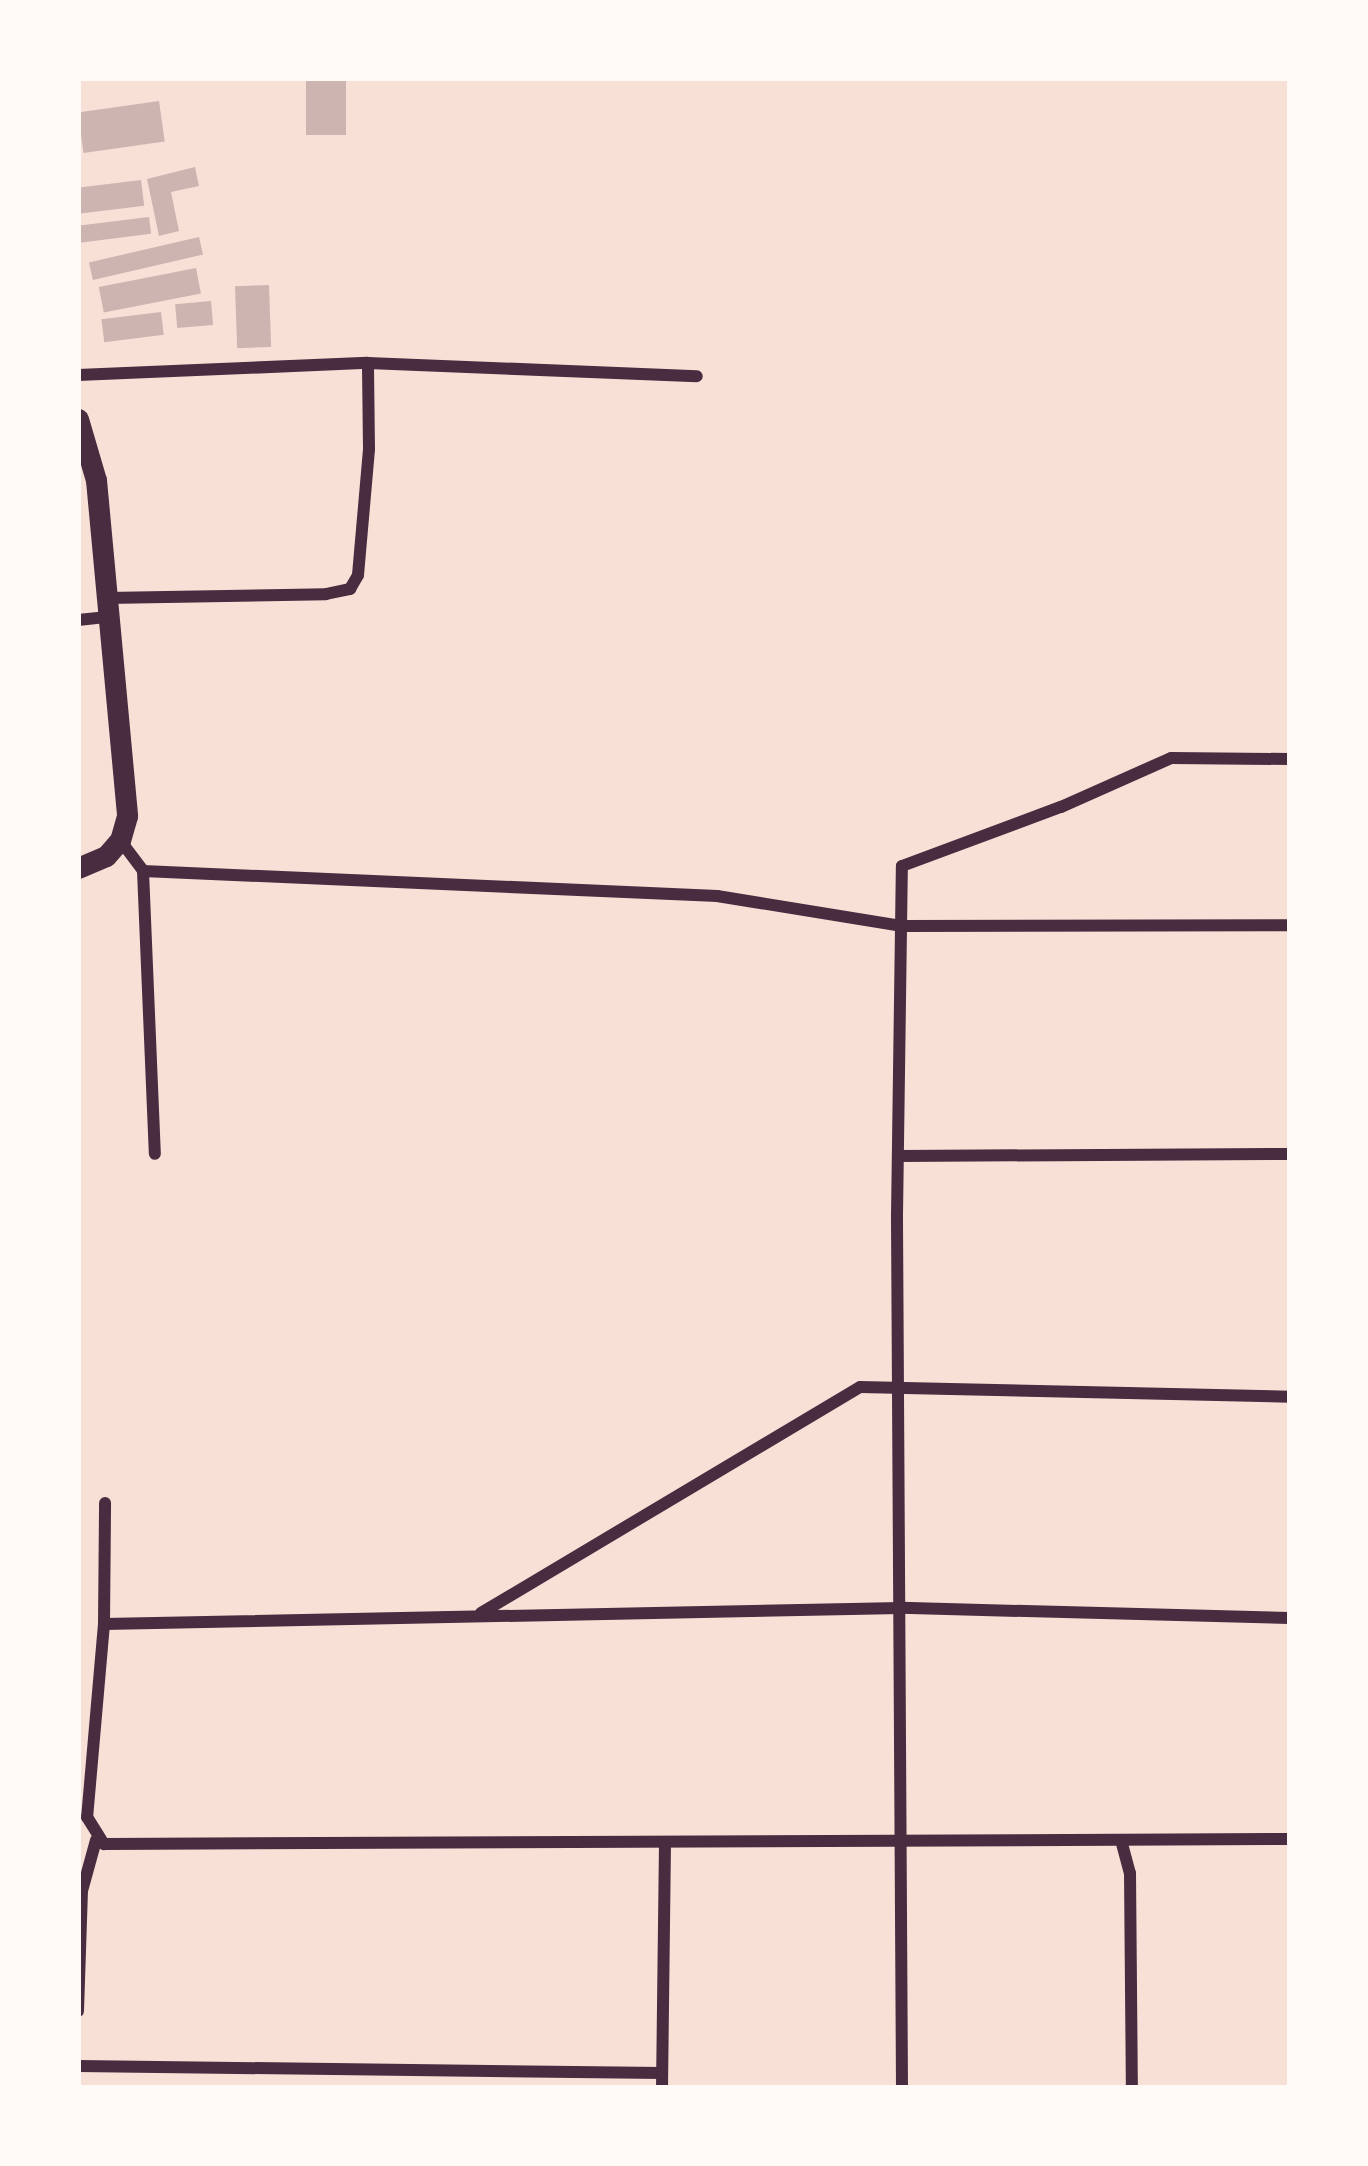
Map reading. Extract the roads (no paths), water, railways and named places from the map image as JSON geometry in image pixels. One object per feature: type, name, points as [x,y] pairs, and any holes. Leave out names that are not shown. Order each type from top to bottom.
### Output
[{"type":"street","points":[[78,375],[368,363],[697,376]]},
{"type":"street","points":[[78,620],[106,608],[350,589],[358,574],[369,449],[368,363]]},
{"type":"street","points":[[78,419],[96,480],[127,816],[120,840],[106,856],[78,868]]},
{"type":"street","points":[[902,2088],[898,1156],[902,866],[1060,807],[1172,758],[1290,759]]},
{"type":"street","points":[[120,840],[143,871],[155,1154]]},
{"type":"street","points":[[143,871],[717,896],[903,926],[1290,925]]},
{"type":"street","points":[[898,1156],[1290,1154]]},
{"type":"street","points":[[479,1613],[860,1387],[1290,1397]]},
{"type":"street","points":[[105,1503],[104,1624],[87,1817],[97,1840],[104,1844],[1290,1839]]},
{"type":"street","points":[[104,1624],[479,1613],[901,1609],[1290,1618]]},
{"type":"street","points":[[78,2011],[82,1891],[97,1840]]},
{"type":"street","points":[[1121,1840],[1130,1873],[1132,2088]]},
{"type":"street","points":[[78,2066],[662,2081],[665,1844]]}]
